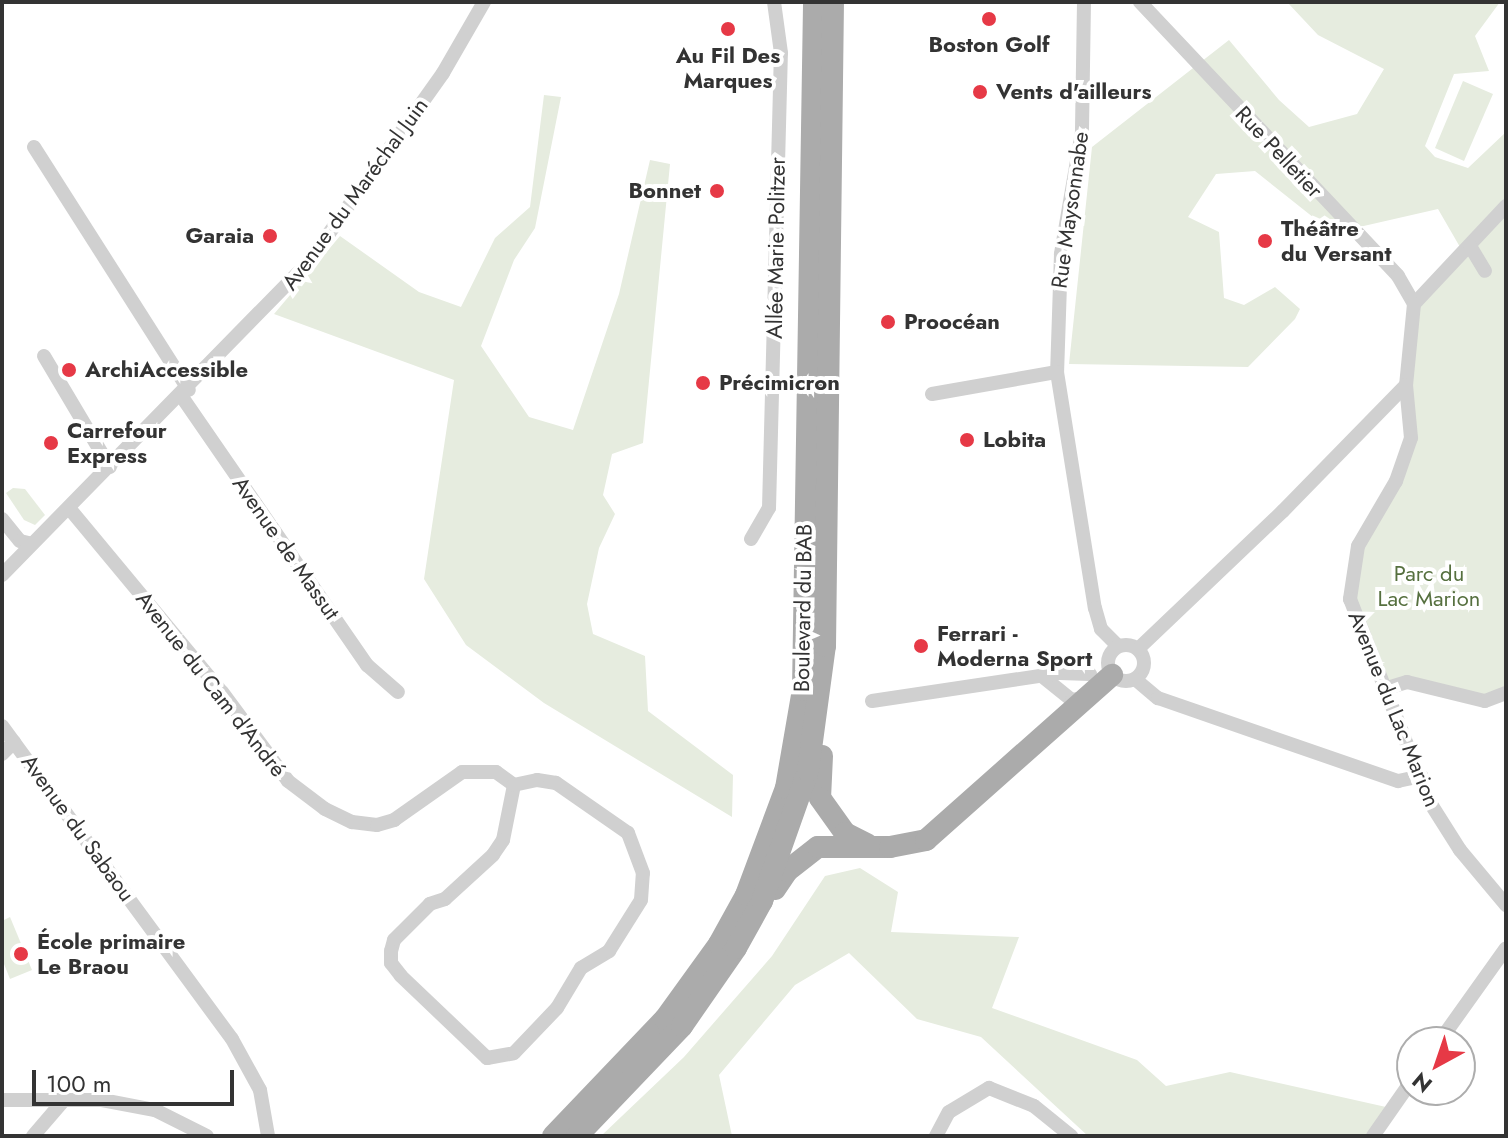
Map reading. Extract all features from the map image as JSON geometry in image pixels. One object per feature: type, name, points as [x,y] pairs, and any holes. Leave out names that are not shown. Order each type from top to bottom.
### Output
[{"type":"main road","name":"Boulevard du BAB","points":[[553,1136],[665,1019],[719,944],[751,882],[786,788],[803,690],[814,2]]},
{"type":"main road","name":"Boulevard du BAB","points":[[577,1136],[682,1026],[762,901],[808,771],[825,646],[833,2]]},
{"type":"main road","points":[[825,646],[827,726],[820,798],[845,833],[868,845]]},
{"type":"main road","points":[[762,901],[787,871],[818,847],[926,840],[1073,706],[1107,665]]},
{"type":"street","name":"Avenue du Maréchal Juin","points":[[3,570],[185,394],[308,263],[443,73],[484,2]]},
{"type":"street","name":"Allée Marie Politzer","points":[[751,539],[769,508],[781,53],[774,2]]},
{"type":"street","name":"Rue Maysonnabe","points":[[1084,2],[1082,132],[1061,254],[1057,372],[1107,665]]},
{"type":"street","name":"Rue Pelletier","points":[[1140,2],[1398,276],[1414,304]]},
{"type":"street","name":"Avenue de Massut","points":[[34,147],[185,394],[367,665],[398,692]]},
{"type":"street","points":[[1414,304],[1506,206]]},
{"type":"street","points":[[1470,246],[1485,271]]},
{"type":"street","name":"Avenue du Lac Marion","points":[[1414,304],[1406,385],[1411,438],[1405,460],[1358,546],[1350,581],[1353,616],[1443,825],[1506,905]]},
{"type":"street","points":[[44,356],[110,467]]},
{"type":"street","points":[[932,394],[1057,372]]},
{"type":"street","points":[[872,701],[1107,665],[1138,649],[1406,385]]},
{"type":"street","name":"Avenue du Cam d'André","points":[[69,508],[298,792],[352,822],[377,825],[394,820],[462,772],[496,772],[514,785]]},
{"type":"street","points":[[2,519],[20,541],[32,544]]},
{"type":"street","points":[[1135,679],[1144,665],[1138,649]]},
{"type":"street","points":[[1107,665],[1135,679],[1158,698],[1398,781],[1421,776]]},
{"type":"street","points":[[1042,676],[1073,706]]},
{"type":"street","points":[[1384,689],[1407,682],[1485,701],[1506,693]]},
{"type":"street","name":"Avenue du Sabaou","points":[[2,726],[232,1039],[260,1090],[268,1136]]},
{"type":"street","points":[[2,754],[14,742]]},
{"type":"street","points":[[537,780],[556,783],[628,833],[643,873],[641,900],[609,951],[581,968],[557,1008],[514,1053],[487,1058],[401,976],[391,963],[391,951],[394,940],[430,904],[445,899],[493,855],[503,840],[514,785],[537,780]]},
{"type":"street","points":[[1450,1026],[1506,948]]},
{"type":"street","points":[[936,1136],[949,1112],[989,1088],[1034,1106],[1071,1136]]},
{"type":"street","points":[[2,1100],[133,1103],[207,1136]]},
{"type":"street","points":[[33,1136],[64,1100]]},
{"type":"street","points":[[1373,1136],[1396,1103]]},
{"type":"green space","name":"Parc du Lac Marion","points":[[1287,2],[1500,2],[1475,36],[1489,71],[1454,74],[1425,146],[1435,157],[1468,168],[1506,132],[1506,693],[1499,697],[1407,682],[1384,689],[1353,616],[1353,564],[1405,460],[1414,304],[1464,254],[1438,209],[1333,233],[1255,171],[1216,174],[1188,217],[1219,232],[1224,298],[1244,305],[1275,287],[1300,309],[1295,319],[1248,367],[1069,364],[1092,147],[1229,40],[1279,100],[1309,127],[1357,114],[1384,69],[1318,35]]},
{"type":"green space","points":[[1463,81],[1493,94],[1464,161],[1435,148]]},
{"type":"green space","points":[[544,95],[561,97],[535,228],[514,260],[481,346],[529,417],[573,430],[619,294],[650,160],[670,164],[643,443],[612,454],[603,495],[615,514],[599,548],[587,604],[593,634],[645,656],[648,711],[733,775],[732,817],[544,703],[466,645],[424,579],[454,380],[274,314],[340,236],[419,292],[461,307],[495,238],[530,207]]},
{"type":"green space","points":[[13,488],[25,489],[45,515],[35,525],[24,520],[6,493]]},
{"type":"green space","points":[[860,868],[898,892],[891,932],[1019,937],[992,1008],[1137,1060],[1166,1086],[1230,1072],[1386,1107],[1368,1136],[1088,1136],[981,1037],[917,1019],[849,953],[795,985],[719,1075],[732,1136],[601,1136],[684,1057],[772,956],[825,876]]},
{"type":"green space","points":[[10,917],[32,970],[10,979],[2,959],[2,921]]},
{"type":"place","name":"Boston Golf","points":[[989,19]]},
{"type":"place","name":"Au Fil Des Marques","points":[[728,29]]},
{"type":"place","name":"Vents d'ailleurs","points":[[980,92]]},
{"type":"place","name":"Bonnet","points":[[717,191]]},
{"type":"place","name":"Garaia","points":[[270,236]]},
{"type":"place","name":"Théâtre du Versant","points":[[1265,241]]},
{"type":"place","name":"Proocéan","points":[[888,322]]},
{"type":"place","name":"ArchiAccessible","points":[[69,370]]},
{"type":"place","name":"Précimicron","points":[[703,383]]},
{"type":"place","name":"Lobita","points":[[967,440]]},
{"type":"place","name":"Carrefour Express","points":[[51,443]]},
{"type":"place","name":"Ferrari - Moderna Sport","points":[[921,646]]},
{"type":"place","name":"École primaire Le Braou","points":[[21,954]]}]
